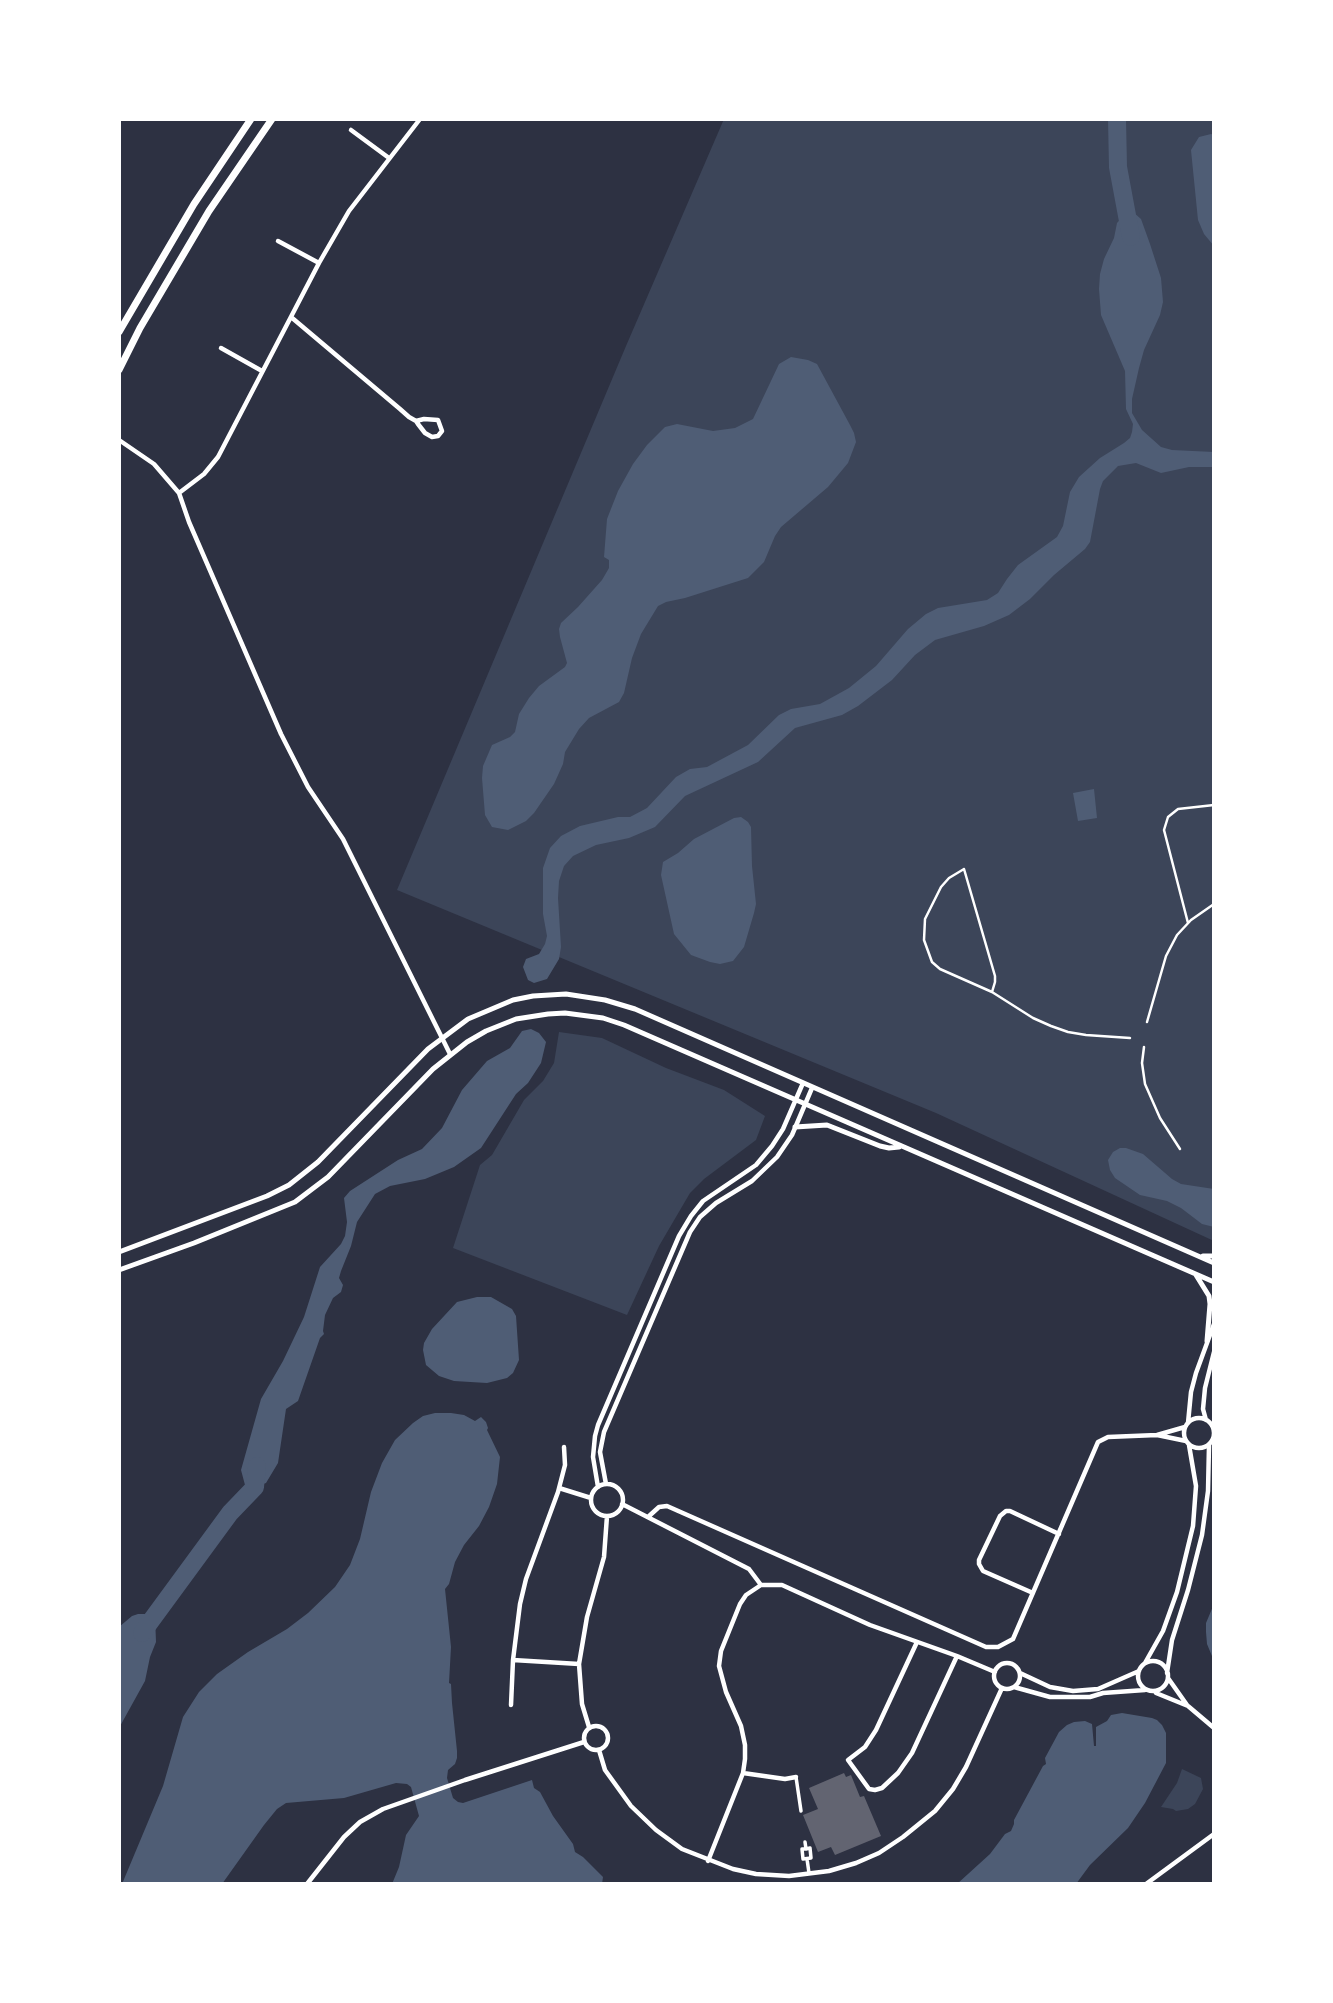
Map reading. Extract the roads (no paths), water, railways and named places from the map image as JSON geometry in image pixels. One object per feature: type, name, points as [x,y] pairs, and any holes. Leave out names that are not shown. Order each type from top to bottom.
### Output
[{"type":"main road","points":[[119,331],[194,204],[251,119]]},
{"type":"main road","points":[[119,370],[139,328],[209,211],[272,119]]},
{"type":"street","points":[[179,493],[204,474],[218,457],[349,211],[420,119]]},
{"type":"street","points":[[351,130],[389,158]]},
{"type":"street","points":[[278,240],[319,263]]},
{"type":"street","points":[[291,317],[416,421],[425,433],[432,437],[438,436],[442,431],[438,421],[416,421]]},
{"type":"street","points":[[222,348],[262,370]]},
{"type":"street","points":[[119,440],[154,464],[179,493],[281,734],[308,787],[343,839],[450,1054]]},
{"type":"street","points":[[119,1251],[267,1196],[289,1185],[318,1162],[414,1062],[441,1038],[482,1012],[513,1000],[551,994],[579,995],[635,1009],[1214,1263]]},
{"type":"street","points":[[119,1270],[270,1213],[304,1197],[328,1177],[450,1054],[486,1031],[516,1019],[548,1014],[586,1015],[624,1025],[1214,1282]]},
{"type":"street","points":[[598,1486],[606,1484],[620,1490],[623,1499],[617,1513],[607,1516],[597,1513],[593,1508],[591,1497],[598,1486],[593,1457],[595,1436],[679,1236],[704,1201],[756,1165],[772,1146],[783,1129],[803,1083]]},
{"type":"street","points":[[606,1484],[600,1452],[604,1432],[690,1232],[700,1217],[716,1203],[752,1181],[770,1166],[783,1150],[812,1088]]},
{"type":"street","points":[[795,1127],[827,1125],[880,1146],[902,1146]]},
{"type":"street","points":[[1199,1256],[1214,1255]]},
{"type":"street","points":[[1196,1274],[1209,1296],[1207,1341]]},
{"type":"street","points":[[1146,1690],[1137,1678],[1139,1671],[1163,1631],[1177,1592],[1193,1527],[1196,1486],[1184,1432],[1196,1373],[1214,1324]]},
{"type":"street","points":[[1154,1692],[1164,1686],[1168,1675],[1172,1640],[1202,1535],[1208,1491],[1209,1445],[1214,1433],[1203,1409],[1214,1352]]},
{"type":"street","points":[[648,1517],[659,1507],[667,1506],[986,1647],[998,1647],[1013,1639],[1098,1442],[1108,1437],[1157,1435],[1186,1425],[1196,1418],[1206,1420]]},
{"type":"street","points":[[1157,1435],[1199,1448],[1209,1445]]},
{"type":"street","points":[[511,1705],[520,1604],[526,1579],[559,1488],[565,1465],[564,1447]]},
{"type":"street","points":[[559,1488],[591,1497]]},
{"type":"street","points":[[622,1504],[749,1569],[761,1585]]},
{"type":"street","points":[[1033,1593],[983,1571],[979,1560],[1000,1516],[1006,1511],[1059,1534]]},
{"type":"street","points":[[589,1727],[582,1703],[579,1664],[587,1617],[604,1557],[607,1516]]},
{"type":"street","points":[[708,1861],[743,1773],[745,1745],[741,1726],[726,1692],[719,1667],[721,1651],[740,1604],[746,1595],[761,1585],[782,1586],[870,1625],[995,1672]]},
{"type":"street","points":[[917,1642],[876,1730],[865,1747],[848,1760],[869,1789],[882,1788],[912,1753],[957,1656]]},
{"type":"street","points":[[513,1660],[579,1664]]},
{"type":"street","points":[[1002,1688],[995,1680],[995,1672],[999,1666],[1006,1663],[1013,1665],[1020,1673],[1059,1690],[1083,1691],[1108,1686],[1139,1671]]},
{"type":"street","points":[[1145,1663],[1161,1663],[1188,1706],[1214,1728]]},
{"type":"street","points":[[1014,1687],[1019,1681],[1020,1673]]},
{"type":"street","points":[[1002,1688],[1014,1687],[1050,1697],[1090,1697],[1104,1693],[1146,1690],[1188,1706]]},
{"type":"street","points":[[599,1750],[605,1770],[631,1806],[656,1830],[682,1849],[708,1861],[756,1874],[789,1876],[830,1871],[879,1853],[935,1811],[966,1767],[1002,1688]]},
{"type":"street","points":[[596,1725],[601,1726],[608,1734],[607,1742],[599,1750],[590,1749],[584,1742],[584,1733],[589,1727],[596,1725]]},
{"type":"street","points":[[307,1884],[344,1836],[360,1822],[399,1802],[584,1742]]},
{"type":"street","points":[[743,1773],[785,1779],[796,1777],[801,1811]]},
{"type":"street","points":[[1146,1884],[1214,1834]]},
{"type":"street","points":[[805,1843],[806,1849],[810,1849],[811,1858],[807,1859],[809,1873]]},
{"type":"lane","points":[[1188,923],[1164,830],[1168,817],[1178,809],[1214,805]]},
{"type":"lane","points":[[992,992],[995,976],[964,869],[949,878],[935,897],[925,919],[924,940],[932,962],[940,969],[992,992],[1033,1018],[1068,1032],[1108,1038],[1130,1038]]},
{"type":"lane","points":[[1147,1022],[1166,956],[1177,935],[1188,923],[1214,904]]},
{"type":"lane","points":[[1144,1047],[1142,1063],[1145,1084],[1160,1118],[1180,1149]]},
{"type":"waterway","points":[[1117,119],[1118,167],[1131,237]]},
{"type":"waterway","points":[[142,1633],[230,1513],[255,1487],[257,1466]]}]
